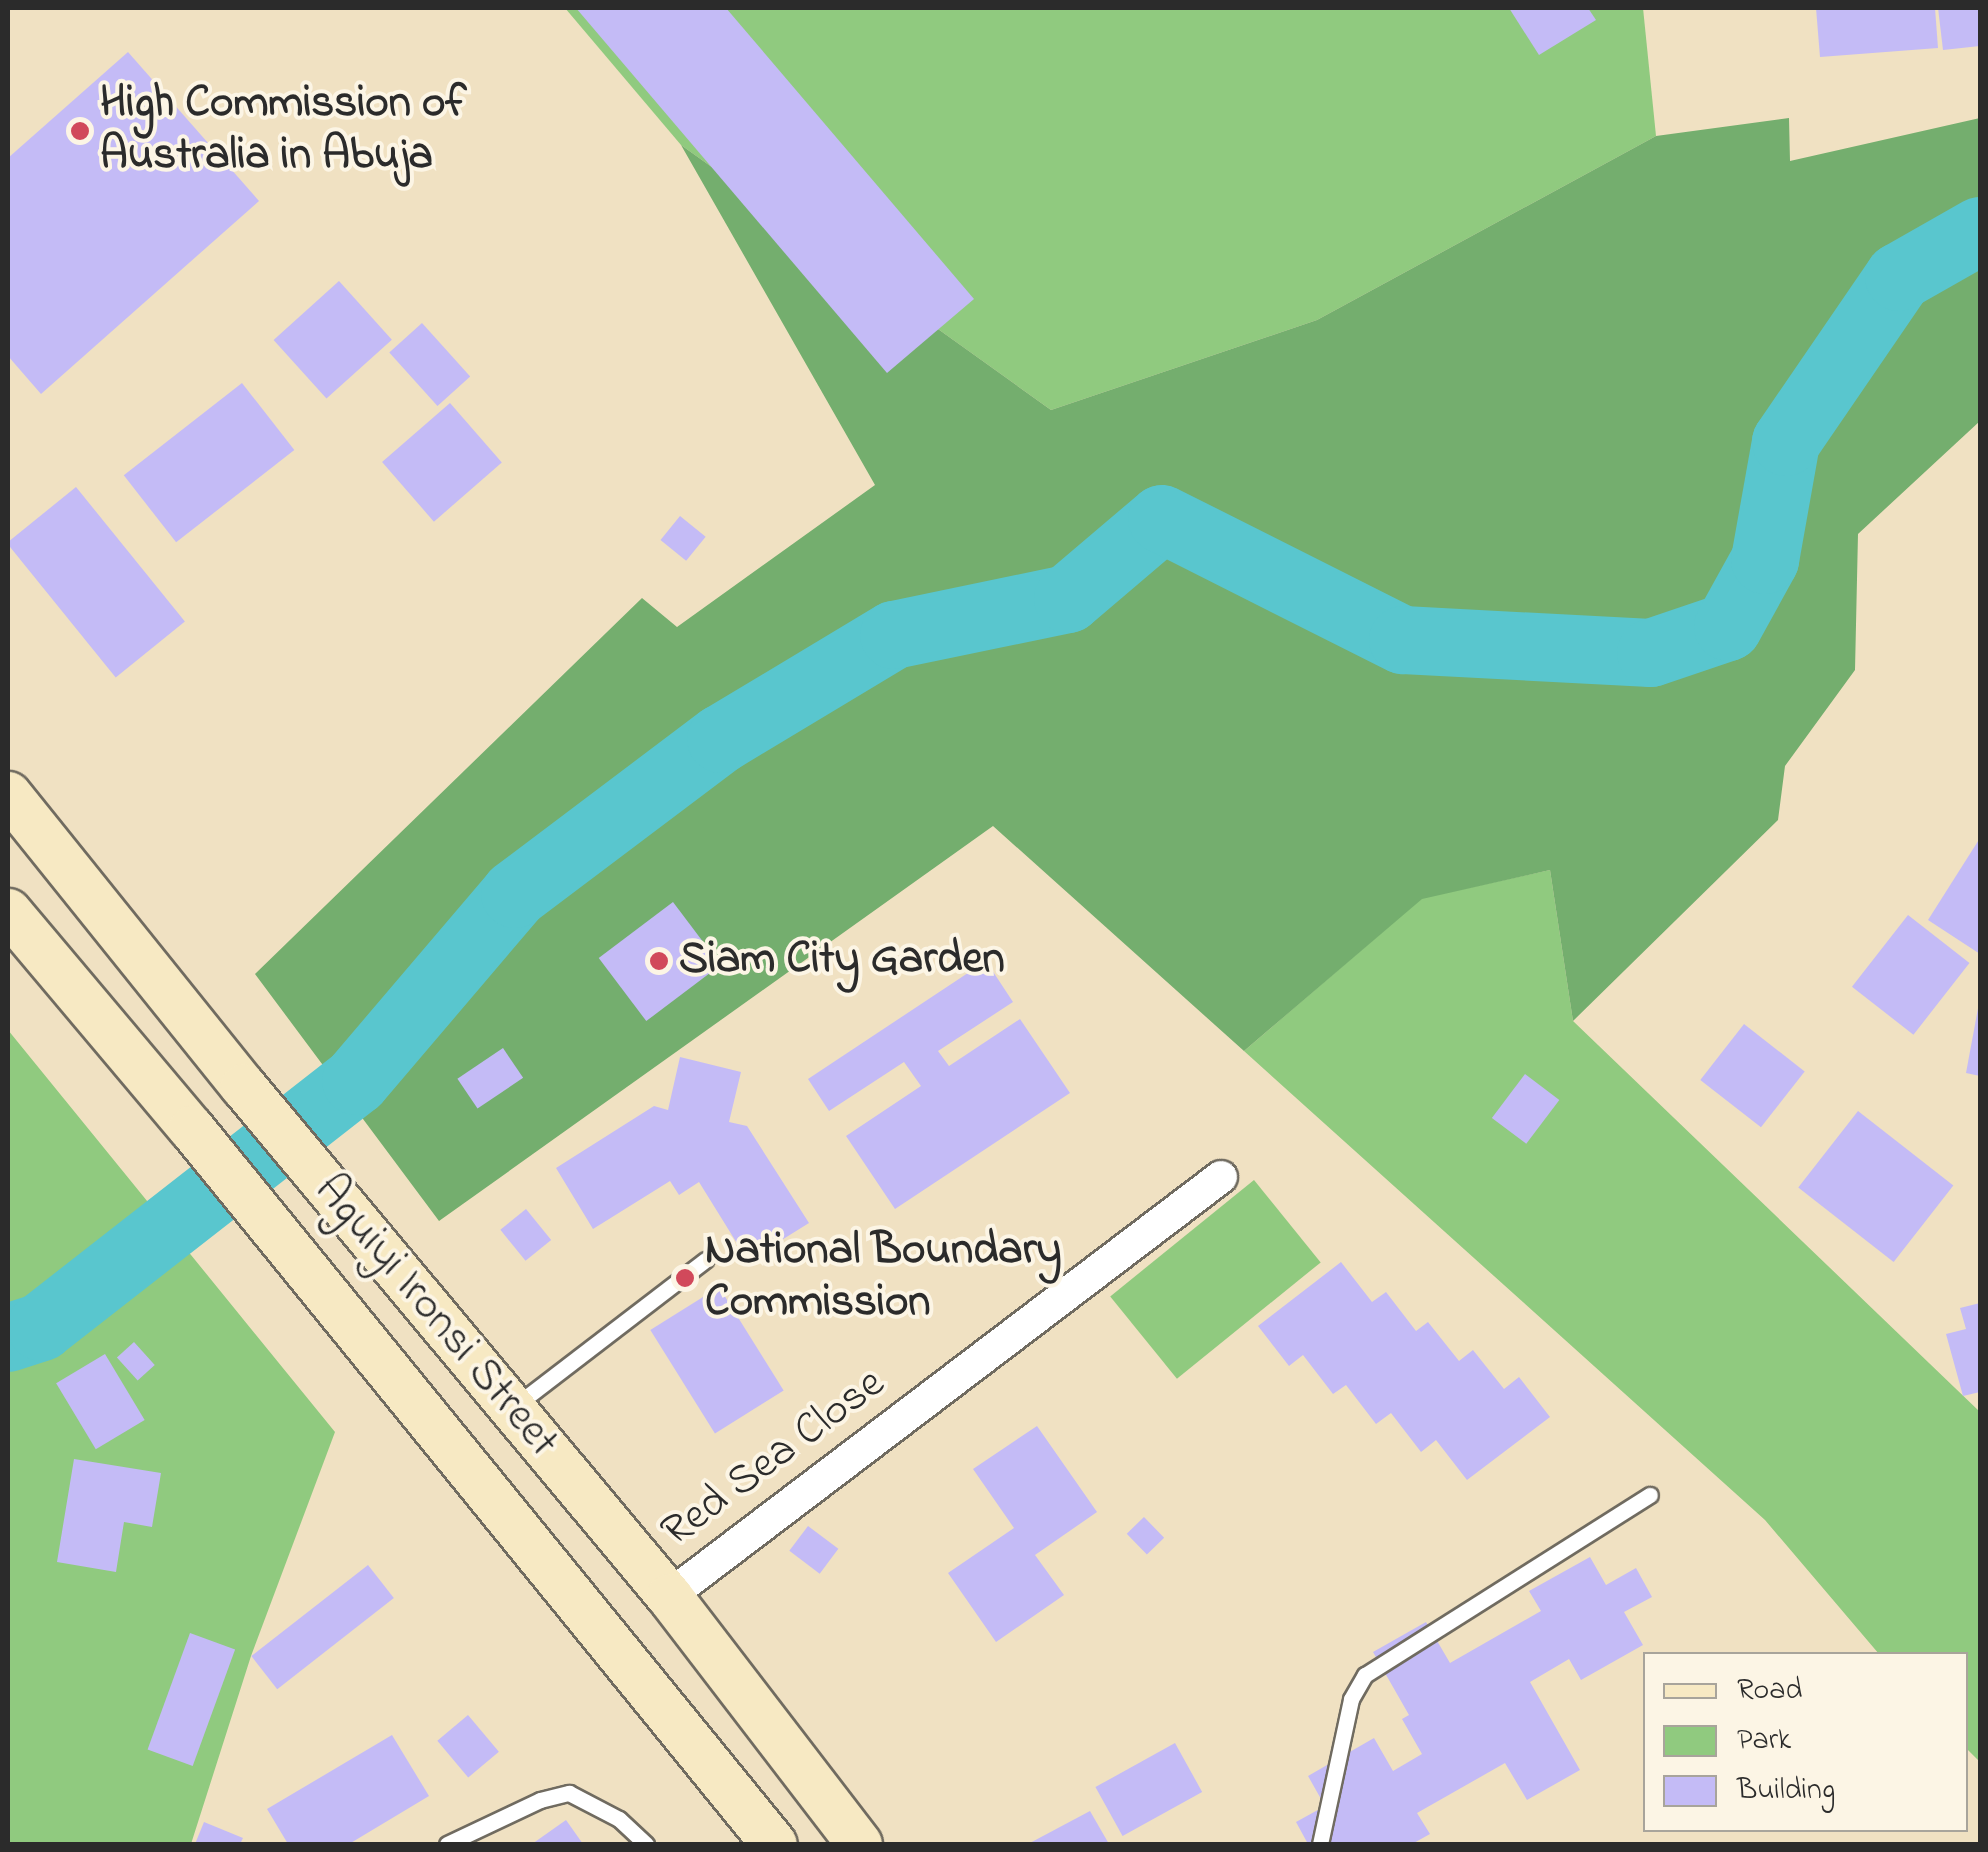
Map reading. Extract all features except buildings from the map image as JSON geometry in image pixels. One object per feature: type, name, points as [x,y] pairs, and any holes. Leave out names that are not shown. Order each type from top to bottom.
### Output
[{"type":"main road","name":"Aguiyi Ironsi Street","points":[[8,794],[342,1207],[669,1596],[859,1844]]},
{"type":"main road","name":"Aguiyi Ironsi Street","points":[[8,911],[192,1128],[774,1844]]},
{"type":"street","name":"Red Sea Close","points":[[669,1596],[1220,1177]]},
{"type":"lane","points":[[512,1408],[705,1260]]},
{"type":"lane","points":[[1320,1844],[1352,1699],[1365,1676],[1650,1495]]},
{"type":"lane","points":[[447,1844],[540,1800],[569,1792],[619,1819],[646,1844]]},
{"type":"green space","points":[[565,8],[1643,8],[1656,136],[1317,320],[1051,410],[681,145]]},
{"type":"green space","points":[[1789,118],[1790,161],[1980,118],[1980,421],[1858,534],[1855,670],[1785,766],[1778,820],[1573,1021],[1550,870],[1422,899],[1244,1051],[993,826],[439,1221],[255,974],[642,598],[677,627],[875,485],[681,145],[1051,410],[1317,320],[1656,136]]},
{"type":"green space","points":[[1550,870],[1573,1021],[1980,1412],[1980,1762],[1968,1750],[1968,1652],[1877,1652],[1765,1520],[1244,1051],[1422,898]]},
{"type":"green space","points":[[8,1030],[335,1432],[251,1656],[191,1844],[8,1844]]},
{"type":"green space","points":[[1254,1180],[1321,1262],[1177,1379],[1110,1296]]},
{"type":"waterway","points":[[8,1338],[41,1327],[356,1081],[515,894],[721,739],[894,635],[1068,599],[1162,519],[1403,640],[1651,653],[1728,627],[1765,560],[1786,442],[1899,277],[1980,231]]},
{"type":"place","name":"High Commission of Australia in Abuja","points":[[80,131]]},
{"type":"place","name":"Siam City Garden","points":[[659,961]]},
{"type":"place","name":"National Boundary Commission","points":[[685,1278]]}]
